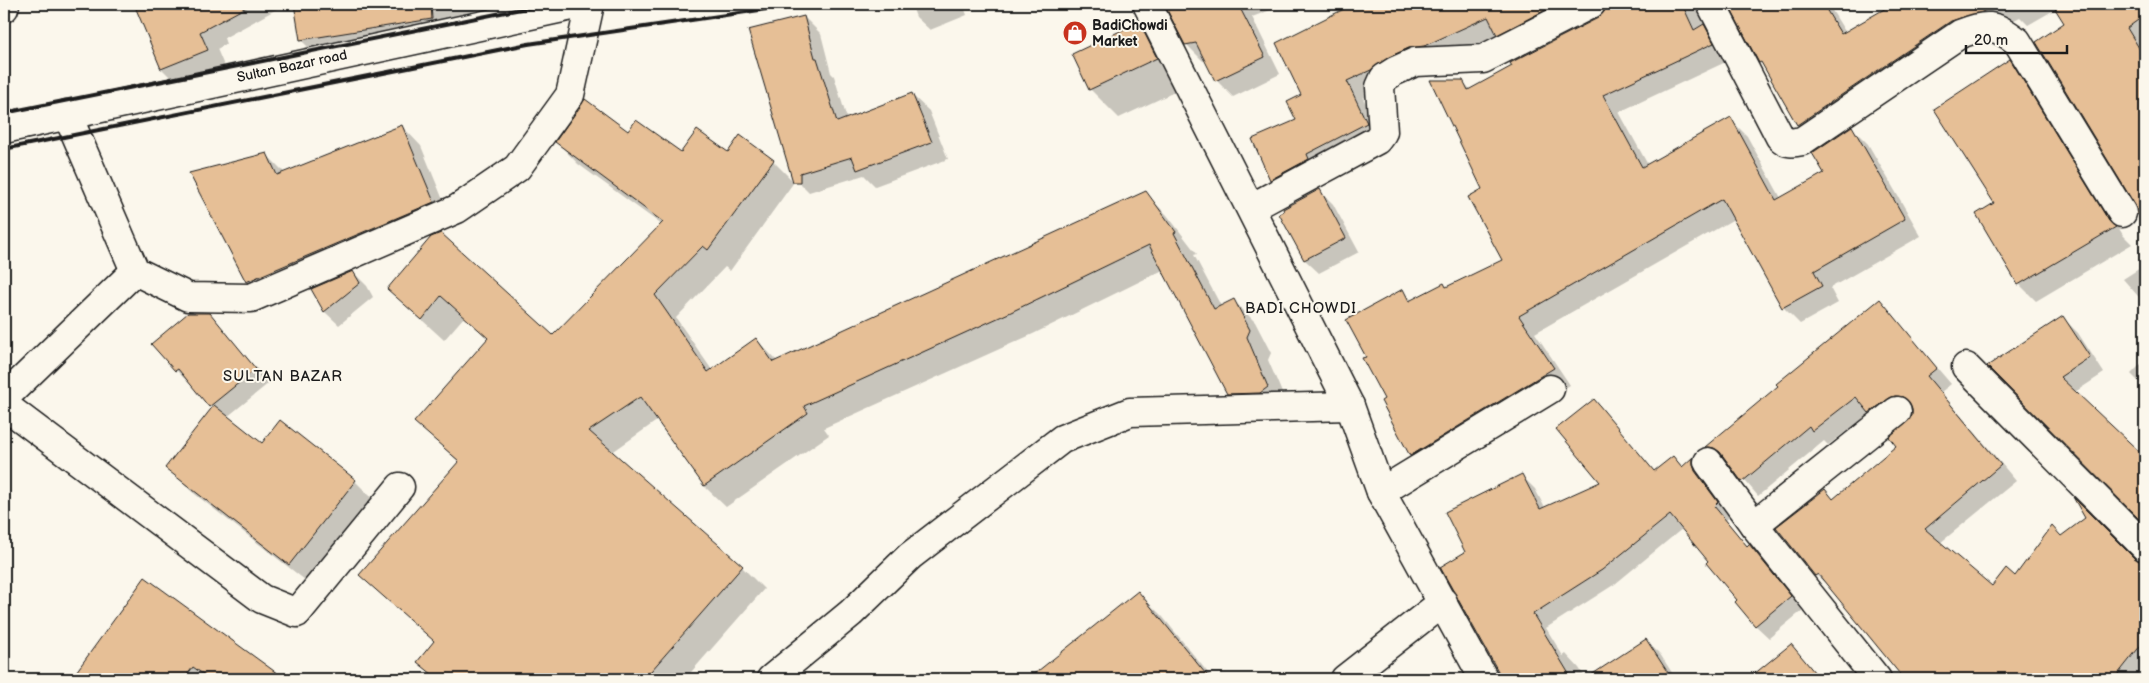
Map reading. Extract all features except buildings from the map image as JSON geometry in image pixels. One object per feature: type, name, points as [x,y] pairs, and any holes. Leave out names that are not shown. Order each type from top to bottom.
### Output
[{"type":"street","points":[[4,8],[5,4]]},
{"type":"street","name":"Sultan Bazar road","points":[[4,129],[581,4]]},
{"type":"street","points":[[67,114],[135,270],[188,298],[251,298],[457,208],[517,168],[570,95],[590,4]]},
{"type":"street","points":[[1147,4],[1350,406],[1381,492],[1484,679]]},
{"type":"street","points":[[1251,208],[1377,140],[1383,132],[1380,87],[1384,78],[1395,71],[1415,62],[1483,59],[1591,4]]},
{"type":"street","points":[[1711,4],[1780,137],[1785,142],[1793,143],[1802,141],[1960,34],[1983,26],[2004,31],[2017,40],[2122,213]]},
{"type":"street","points":[[4,398],[135,270]]},
{"type":"street","points":[[1966,367],[2145,548]]},
{"type":"street","points":[[1381,492],[1550,389]]},
{"type":"street","points":[[4,405],[262,598],[297,613],[400,487]]},
{"type":"street","points":[[770,679],[851,613],[910,556],[1062,439],[1130,412],[1350,406]]},
{"type":"street","points":[[1754,525],[1897,411]]},
{"type":"street","points":[[1708,462],[1754,525],[1877,679]]},
{"type":"street","points":[[1345,679],[1443,602]]},
{"type":"railway","points":[[4,113],[521,9],[560,4]]},
{"type":"railway","points":[[4,149],[528,44],[801,4]]},
{"type":"place","name":"BadiChowdi Market","points":[[1075,33]]},
{"type":"district","name":"BADI CHOWDI","points":[[1301,308]]},
{"type":"district","name":"SULTAN BAZAR","points":[[283,376]]}]
